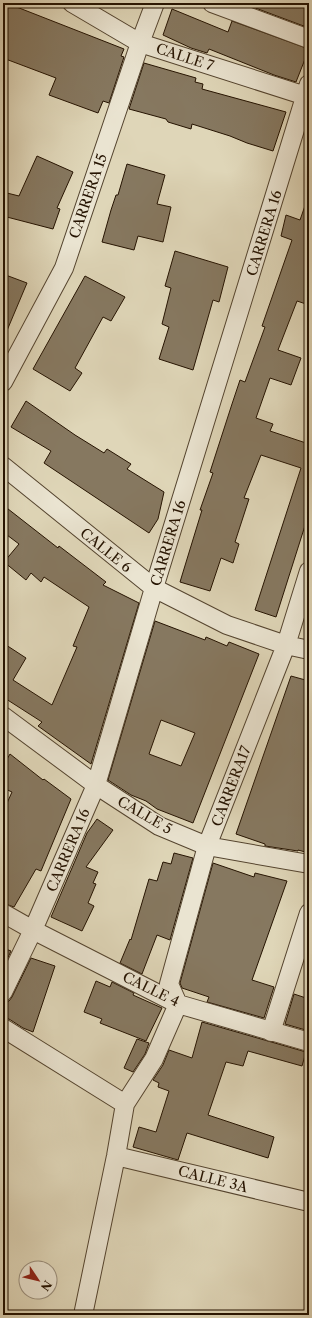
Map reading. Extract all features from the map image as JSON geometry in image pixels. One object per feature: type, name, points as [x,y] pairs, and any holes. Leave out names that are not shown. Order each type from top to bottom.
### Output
[{"type":"street","name":"CALLE 7","points":[[72,3],[140,43],[308,92]]},
{"type":"street","name":"CARRERA 15","points":[[3,382],[64,268],[155,3]]},
{"type":"street","points":[[212,3],[309,39]]},
{"type":"street","name":"CARRERA 16","points":[[3,992],[33,930],[96,785],[154,588],[308,92]]},
{"type":"street","name":"CALLE 6","points":[[3,466],[154,588],[227,626],[286,645],[309,650]]},
{"type":"street","name":"CARRERA17","points":[[178,1004],[169,984],[208,846],[286,645],[309,571]]},
{"type":"street","name":"CALLE 5","points":[[3,716],[96,785],[159,826],[208,846],[309,864]]},
{"type":"street","name":"CALLE 4","points":[[3,913],[33,930],[178,1004],[309,1042]]},
{"type":"street","points":[[272,1032],[309,913]]},
{"type":"street","points":[[83,1315],[116,1156],[125,1104],[154,1059],[178,1004]]},
{"type":"street","points":[[3,1028],[125,1104]]},
{"type":"street","name":"CALLE 3A","points":[[116,1156],[309,1202]]},
{"type":"building","points":[[242,3],[309,3],[309,28]]},
{"type":"building","points":[[9,4],[124,49],[121,56],[124,57],[109,103],[103,101],[98,113],[49,95],[56,78],[3,58],[3,8],[7,9]]},
{"type":"building","points":[[172,9],[228,32],[232,21],[309,49],[296,82],[274,75],[209,49],[207,53],[191,48],[163,35]]},
{"type":"building","points":[[144,63],[196,78],[195,82],[203,84],[202,89],[286,112],[273,151],[192,124],[191,129],[168,122],[166,119],[129,109]]},
{"type":"building","points":[[37,156],[73,172],[57,208],[60,209],[53,229],[3,216],[3,192],[19,196]]},
{"type":"building","points":[[127,164],[165,175],[157,204],[171,207],[163,242],[138,236],[134,250],[102,242]]},
{"type":"building","points":[[307,200],[309,201],[309,305],[297,301],[278,350],[301,358],[291,385],[270,378],[256,418],[273,424],[270,431],[309,444],[309,513],[276,617],[255,610],[301,468],[261,455],[244,498],[249,499],[235,542],[239,544],[233,563],[221,558],[210,591],[180,582],[202,510],[200,510],[213,473],[210,472],[232,404],[240,380],[245,382],[265,327],[262,326],[292,240],[281,236],[286,215],[300,220]]},
{"type":"building","points":[[175,251],[228,267],[219,302],[213,300],[193,370],[159,359],[169,327],[162,324],[171,288],[165,286]]},
{"type":"building","points":[[3,274],[27,283],[3,340]]},
{"type":"building","points":[[85,276],[125,297],[111,321],[103,317],[75,368],[82,373],[70,391],[33,369]]},
{"type":"building","points":[[26,401],[104,453],[107,449],[131,464],[127,469],[164,492],[158,519],[149,533],[44,463],[51,451],[11,427]]},
{"type":"building","points":[[3,505],[58,548],[59,546],[106,582],[103,585],[139,603],[91,764],[38,726],[42,722],[3,697],[3,643],[26,658],[13,680],[52,705],[77,647],[73,646],[89,607],[44,577],[41,582],[31,573],[26,580],[4,562],[19,544],[3,532]]},
{"type":"building","points":[[155,621],[205,640],[206,637],[227,646],[229,642],[259,654],[193,823],[157,809],[146,801],[131,795],[108,780]],"holes":[[[161,720],[195,733],[181,766],[149,754]]]},
{"type":"building","points":[[291,676],[309,681],[309,853],[298,850],[265,846],[265,844],[236,834]]},
{"type":"building","points":[[10,754],[43,780],[44,779],[71,799],[41,871],[36,869],[14,907],[3,903],[3,812],[12,792],[3,788],[3,766]]},
{"type":"building","points":[[97,819],[113,830],[86,867],[98,872],[93,883],[96,884],[88,903],[94,906],[82,931],[51,917],[87,833]]},
{"type":"building","points":[[174,853],[193,858],[170,940],[157,935],[142,974],[120,963],[130,939],[131,940],[149,879],[157,881],[163,862],[171,864]]},
{"type":"building","points":[[213,863],[254,877],[255,873],[287,881],[252,980],[274,987],[264,1018],[207,1002],[209,997],[182,988],[180,983]]},
{"type":"building","points":[[3,948],[11,951],[3,968]]},
{"type":"building","points":[[31,958],[55,966],[33,1032],[23,1028],[9,1019],[3,1018],[3,1002],[9,1001],[12,997]]},
{"type":"building","points":[[96,981],[110,987],[112,982],[134,993],[133,995],[162,1008],[146,1041],[100,1023],[102,1019],[84,1012]]},
{"type":"building","points":[[294,994],[309,999],[309,1031],[285,1024]]},
{"type":"building","points":[[202,1022],[306,1052],[302,1066],[248,1051],[243,1066],[226,1062],[208,1115],[274,1137],[268,1158],[187,1133],[178,1160],[133,1147],[139,1127],[156,1132],[169,1091],[158,1087],[159,1083],[153,1080],[163,1065],[169,1050],[192,1058]]},
{"type":"building","points":[[137,1039],[149,1043],[145,1054],[133,1072],[124,1068]]}]
